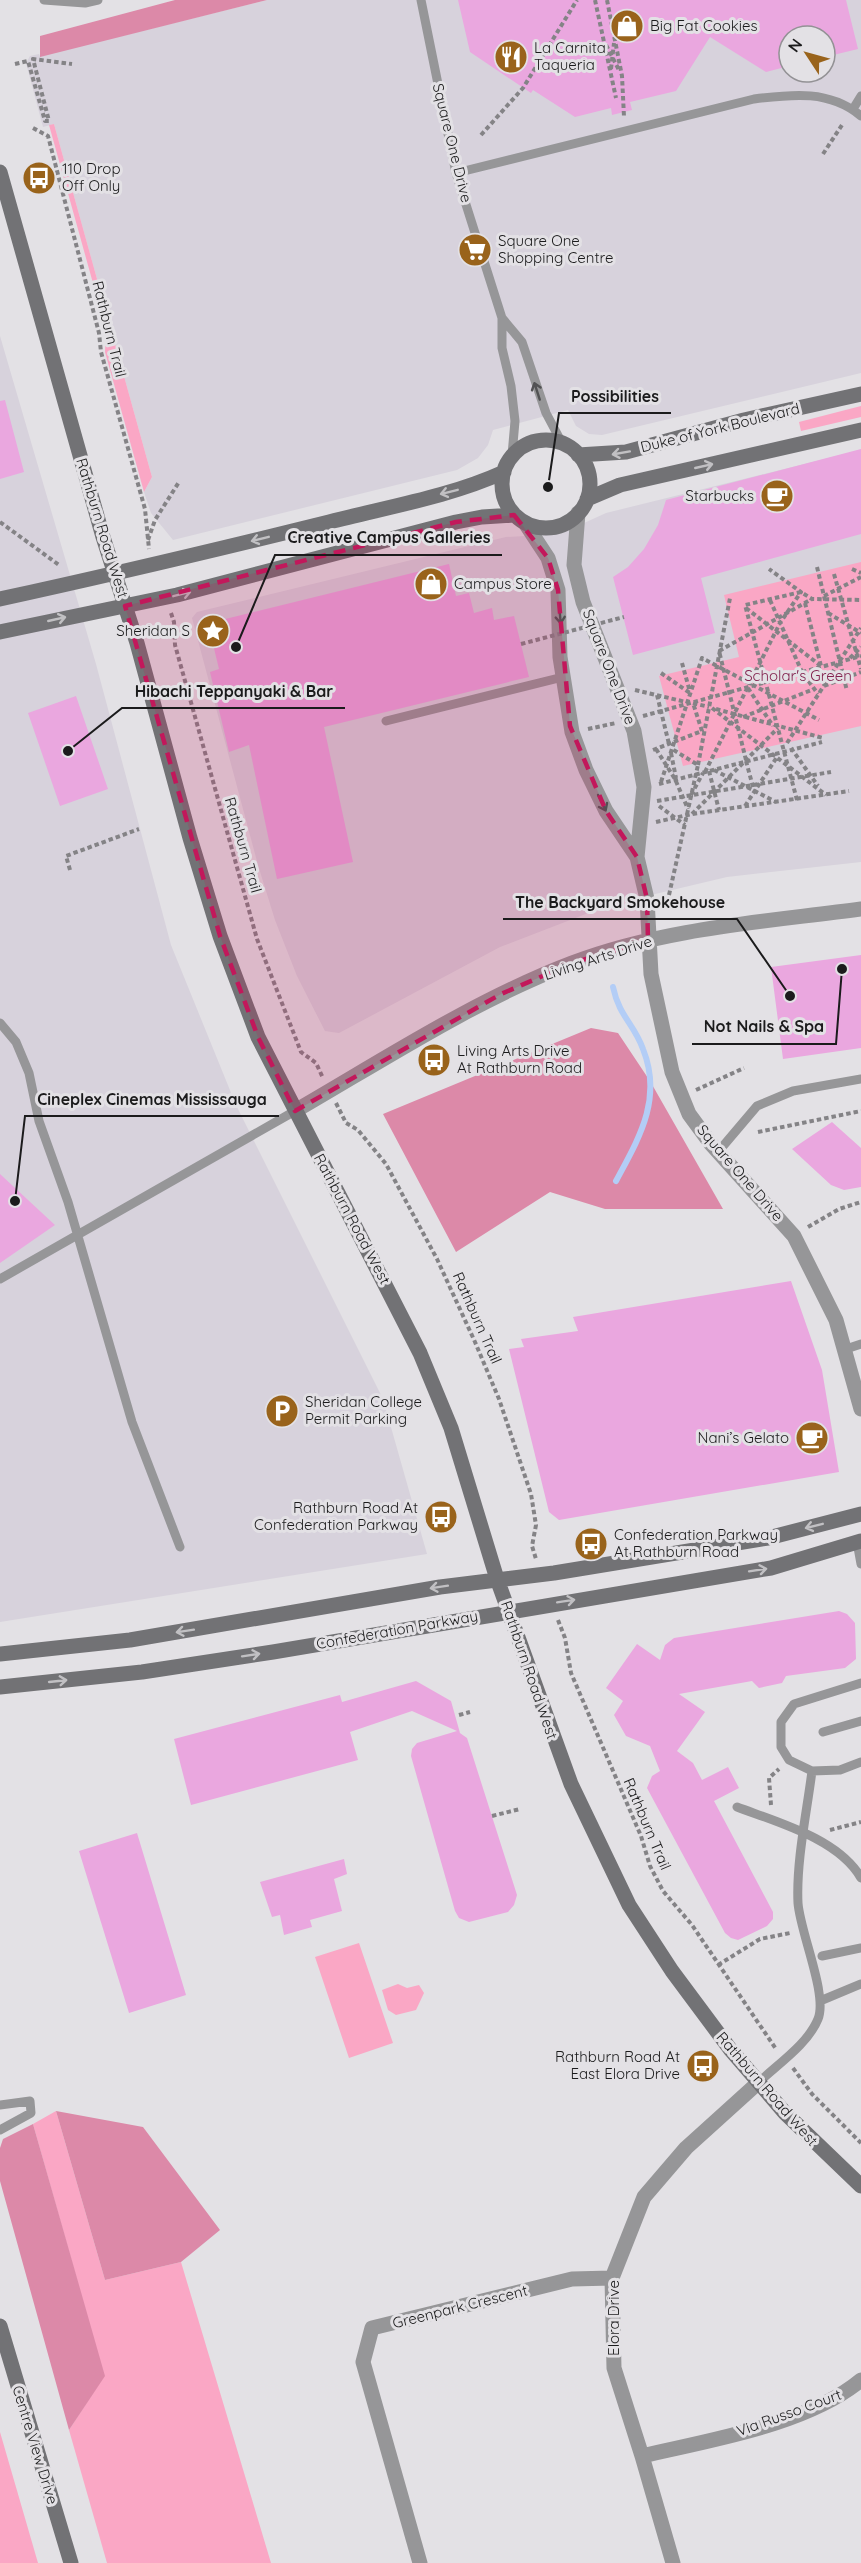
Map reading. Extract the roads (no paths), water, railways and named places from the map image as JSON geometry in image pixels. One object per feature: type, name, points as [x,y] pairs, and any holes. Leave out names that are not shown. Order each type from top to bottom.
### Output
[{"type":"street","name":"Rathburn Road West","points":[[0,172],[220,936],[258,1037],[376,1263],[420,1353],[451,1428],[497,1579],[571,1784],[629,1905],[691,1997],[759,2082],[809,2137],[861,2186]]},
{"type":"street","name":"Duke of York Boulevard","points":[[578,455],[626,452],[744,420],[861,394]]},
{"type":"street","points":[[587,499],[620,485],[861,430]]},
{"type":"street","points":[[0,632],[177,595],[482,517],[520,519],[539,528],[553,528],[567,522],[578,513],[587,499],[590,483],[586,468],[578,455],[562,443],[535,441],[512,455],[504,472],[502,487],[506,502],[520,519]]},
{"type":"street","points":[[0,599],[474,486],[504,472]]},
{"type":"street","name":"Square One Drive","points":[[578,513],[574,565],[583,602],[630,720],[649,804],[637,857]]},
{"type":"street","name":"Square One Drive","points":[[520,519],[548,558],[558,591],[562,677],[572,732],[586,770],[606,811],[637,857],[647,898],[651,974],[672,1072],[689,1114],[718,1152],[794,1236],[836,1320],[861,1409]]},
{"type":"street","name":"Living Arts Drive","points":[[295,1111],[501,994],[573,963],[686,931],[861,909]]},
{"type":"street","points":[[0,1654],[130,1640],[440,1587],[554,1573],[768,1538],[861,1514]]},
{"type":"street","name":"Confederation Parkway","points":[[0,1687],[142,1672],[771,1568],[859,1542]]},
{"type":"street","name":"Elora Drive","points":[[673,2563],[614,2368],[612,2278],[644,2197],[686,2148],[759,2082]]},
{"type":"street","name":"Greenpark Crescent","points":[[420,2563],[363,2362],[372,2328],[572,2279],[612,2278]]},
{"type":"street","name":"Centre View Drive","points":[[0,2326],[71,2563]]},
{"type":"street","name":"Via Russo Court","points":[[642,2456],[756,2429],[841,2397],[861,2380]]},
{"type":"lane","points":[[44,0],[85,3],[98,0]]},
{"type":"lane","name":"Square One Drive","points":[[421,0],[456,173],[502,318],[502,348],[511,386],[515,421],[512,455]]},
{"type":"lane","points":[[456,173],[754,99],[788,94],[824,96],[853,109],[861,116]]},
{"type":"lane","points":[[853,109],[861,96]]},
{"type":"lane","name":"Square One Drive","points":[[502,318],[522,342],[542,405],[554,432],[562,443]]},
{"type":"lane","points":[[386,721],[562,677]]},
{"type":"lane","points":[[0,1023],[16,1042],[29,1073],[39,1121],[59,1173],[132,1422],[180,1547]]},
{"type":"lane","points":[[718,1152],[757,1106],[793,1091],[861,1079]]},
{"type":"lane","points":[[0,1279],[295,1111]]},
{"type":"lane","points":[[846,1349],[861,1344]]},
{"type":"lane","points":[[859,1542],[861,1564]]},
{"type":"lane","points":[[861,1683],[794,1704],[781,1722],[781,1747],[789,1760],[812,1771],[840,1770],[861,1762]]},
{"type":"lane","points":[[823,1732],[861,1721]]},
{"type":"lane","points":[[759,2082],[807,2036],[819,2018],[820,2001],[798,1903],[812,1771]]},
{"type":"lane","points":[[737,1807],[807,1834],[854,1865],[861,1878]]},
{"type":"lane","points":[[822,1956],[861,1948]]},
{"type":"lane","points":[[820,2001],[861,1984]]},
{"type":"lane","points":[[0,2105],[30,2101],[32,2107],[31,2113],[0,2130]]},
{"type":"waterway","points":[[613,987],[619,1005],[643,1049],[649,1067],[650,1085],[646,1118],[616,1181]]},
{"type":"place","name":"Big Fat Cookies","points":[[627,26]]},
{"type":"place","name":"La Carnita Taqueria","points":[[511,57]]},
{"type":"place","name":"110 Drop Off Only","points":[[39,178]]},
{"type":"place","name":"Square One Shopping Centre","points":[[475,250]]},
{"type":"place","name":"Possibilities","points":[[548,487]]},
{"type":"place","name":"Starbucks","points":[[777,496]]},
{"type":"place","name":"Campus Store","points":[[431,584]]},
{"type":"place","name":"Sheridan S","points":[[213,631]]},
{"type":"place","name":"Creative Campus Galleries","points":[[236,647]]},
{"type":"place","name":"Hibachi Teppanyaki & Bar","points":[[68,751]]},
{"type":"place","name":"Not Nails & Spa","points":[[842,969]]},
{"type":"place","name":"The Backyard Smokehouse","points":[[790,996]]},
{"type":"place","name":"Living Arts Drive At Rathburn Road","points":[[434,1060]]},
{"type":"place","name":"Cineplex Cinemas Mississauga","points":[[15,1201]]},
{"type":"place","name":"Sheridan College Permit Parking","points":[[282,1411]]},
{"type":"place","name":"Nani’s Gelato","points":[[812,1438]]},
{"type":"place","name":"Rathburn Road At Confederation Parkway","points":[[441,1517]]},
{"type":"place","name":"Confederation Parkway At Rathburn Road","points":[[591,1544]]},
{"type":"place","name":"Rathburn Road At East Elora Drive","points":[[703,2066]]},
{"type":"park label","name":"Scholar's Green","points":[[798,676]]}]
